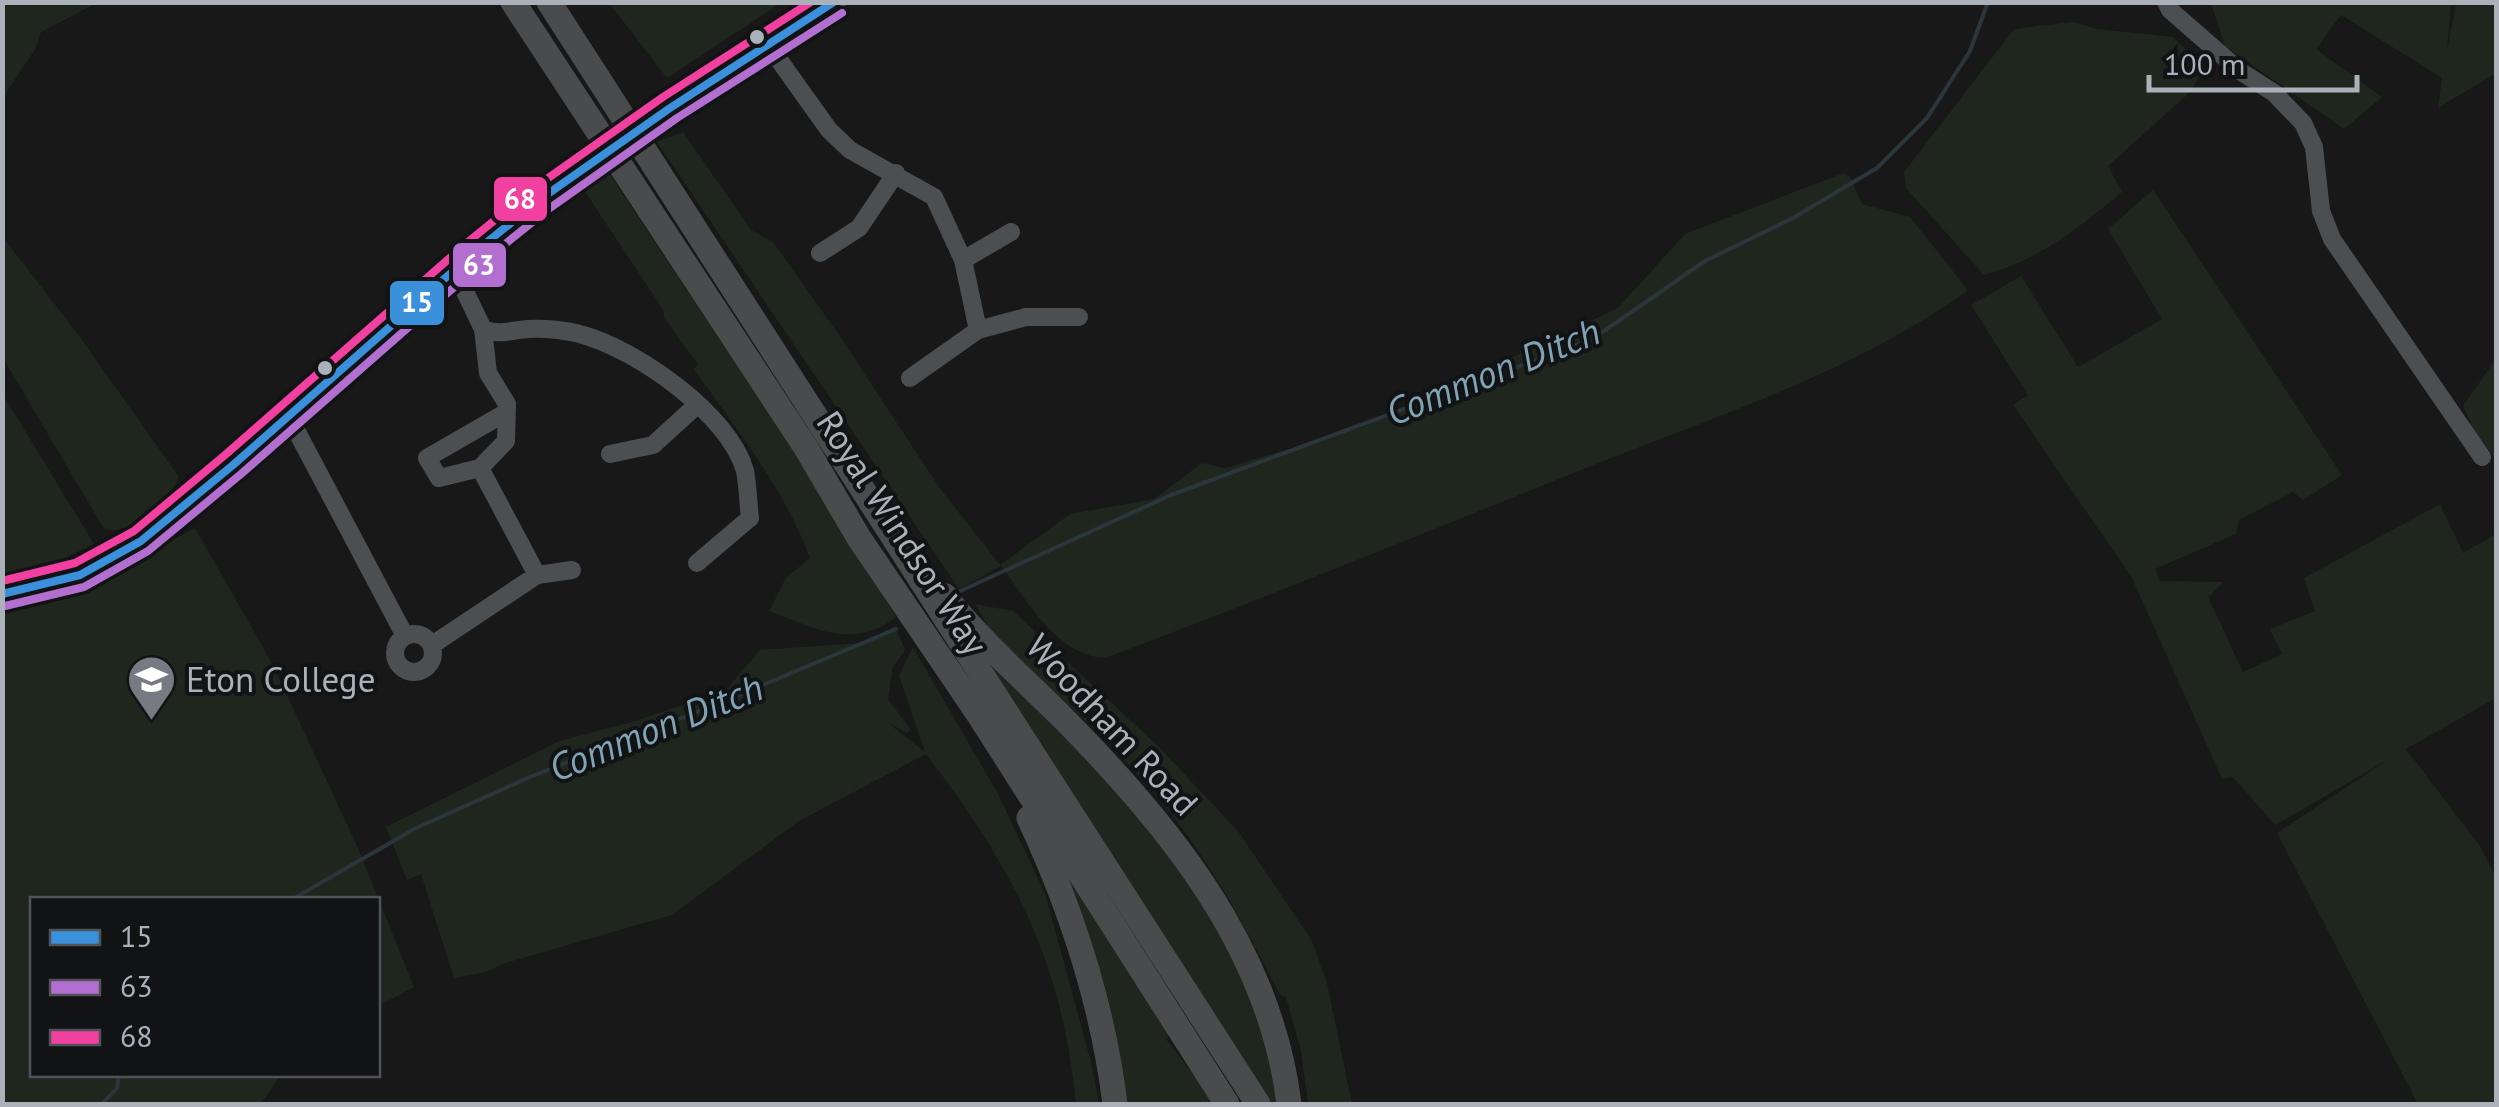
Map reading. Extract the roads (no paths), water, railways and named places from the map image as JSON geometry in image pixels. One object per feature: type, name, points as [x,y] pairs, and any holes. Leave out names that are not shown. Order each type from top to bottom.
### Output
[{"type":"main road","name":"Royal Windsor Way","points":[[513,2],[806,448],[890,585],[959,646],[1258,1104]]},
{"type":"main road","name":"Royal Windsor Way","points":[[549,2],[822,426],[918,567]]},
{"type":"main road","points":[[2,594],[80,574],[141,540],[233,466],[542,198],[670,108],[834,2]]},
{"type":"main road","name":"Woodham Road","points":[[918,567],[956,610],[959,646],[1106,763],[1177,844],[1215,899],[1247,961],[1274,1030],[1289,1104]]},
{"type":"main road","name":"Royal Windsor Way","points":[[959,646],[979,716],[1227,1104]]},
{"type":"main road","points":[[979,716],[1039,840],[1073,924],[1096,1008],[1114,1104]]},
{"type":"street","points":[[2166,2],[2170,10],[2240,71],[2274,93],[2303,123],[2314,147],[2322,210],[2332,240],[2482,457]]},
{"type":"street","points":[[769,46],[830,130],[850,150],[934,197],[963,260],[978,330]]},
{"type":"street","points":[[820,253],[859,228],[896,174]]},
{"type":"street","points":[[963,260],[1012,232]]},
{"type":"street","points":[[455,271],[483,328],[488,374],[507,404],[506,440],[480,468],[439,478],[427,458],[504,413]]},
{"type":"street","points":[[910,378],[978,330],[1026,317],[1078,317]]},
{"type":"street","points":[[483,328],[494,334],[530,329],[582,334],[637,359],[712,415],[744,469],[750,518],[698,563]]},
{"type":"street","points":[[610,454],[653,445],[698,404]]},
{"type":"street","points":[[288,415],[405,636]]},
{"type":"street","points":[[480,468],[537,575]]},
{"type":"street","points":[[432,645],[537,575],[572,570]]},
{"type":"street","points":[[422,635],[432,645],[434,656],[430,665],[416,673],[406,671],[395,656],[396,647],[405,636],[422,635]]},
{"type":"waterway","name":"Common Ditch","points":[[958,592],[1171,495],[1591,340],[1705,261],[1793,218],[1877,168],[1927,118],[1970,51],[1988,2]]},
{"type":"waterway","name":"Common Ditch","points":[[296,897],[416,828],[530,777],[896,629]]},
{"type":"waterway","points":[[102,1104],[117,1088],[119,1077]]},
{"type":"place","name":"Eton College","points":[[151,722]]}]
